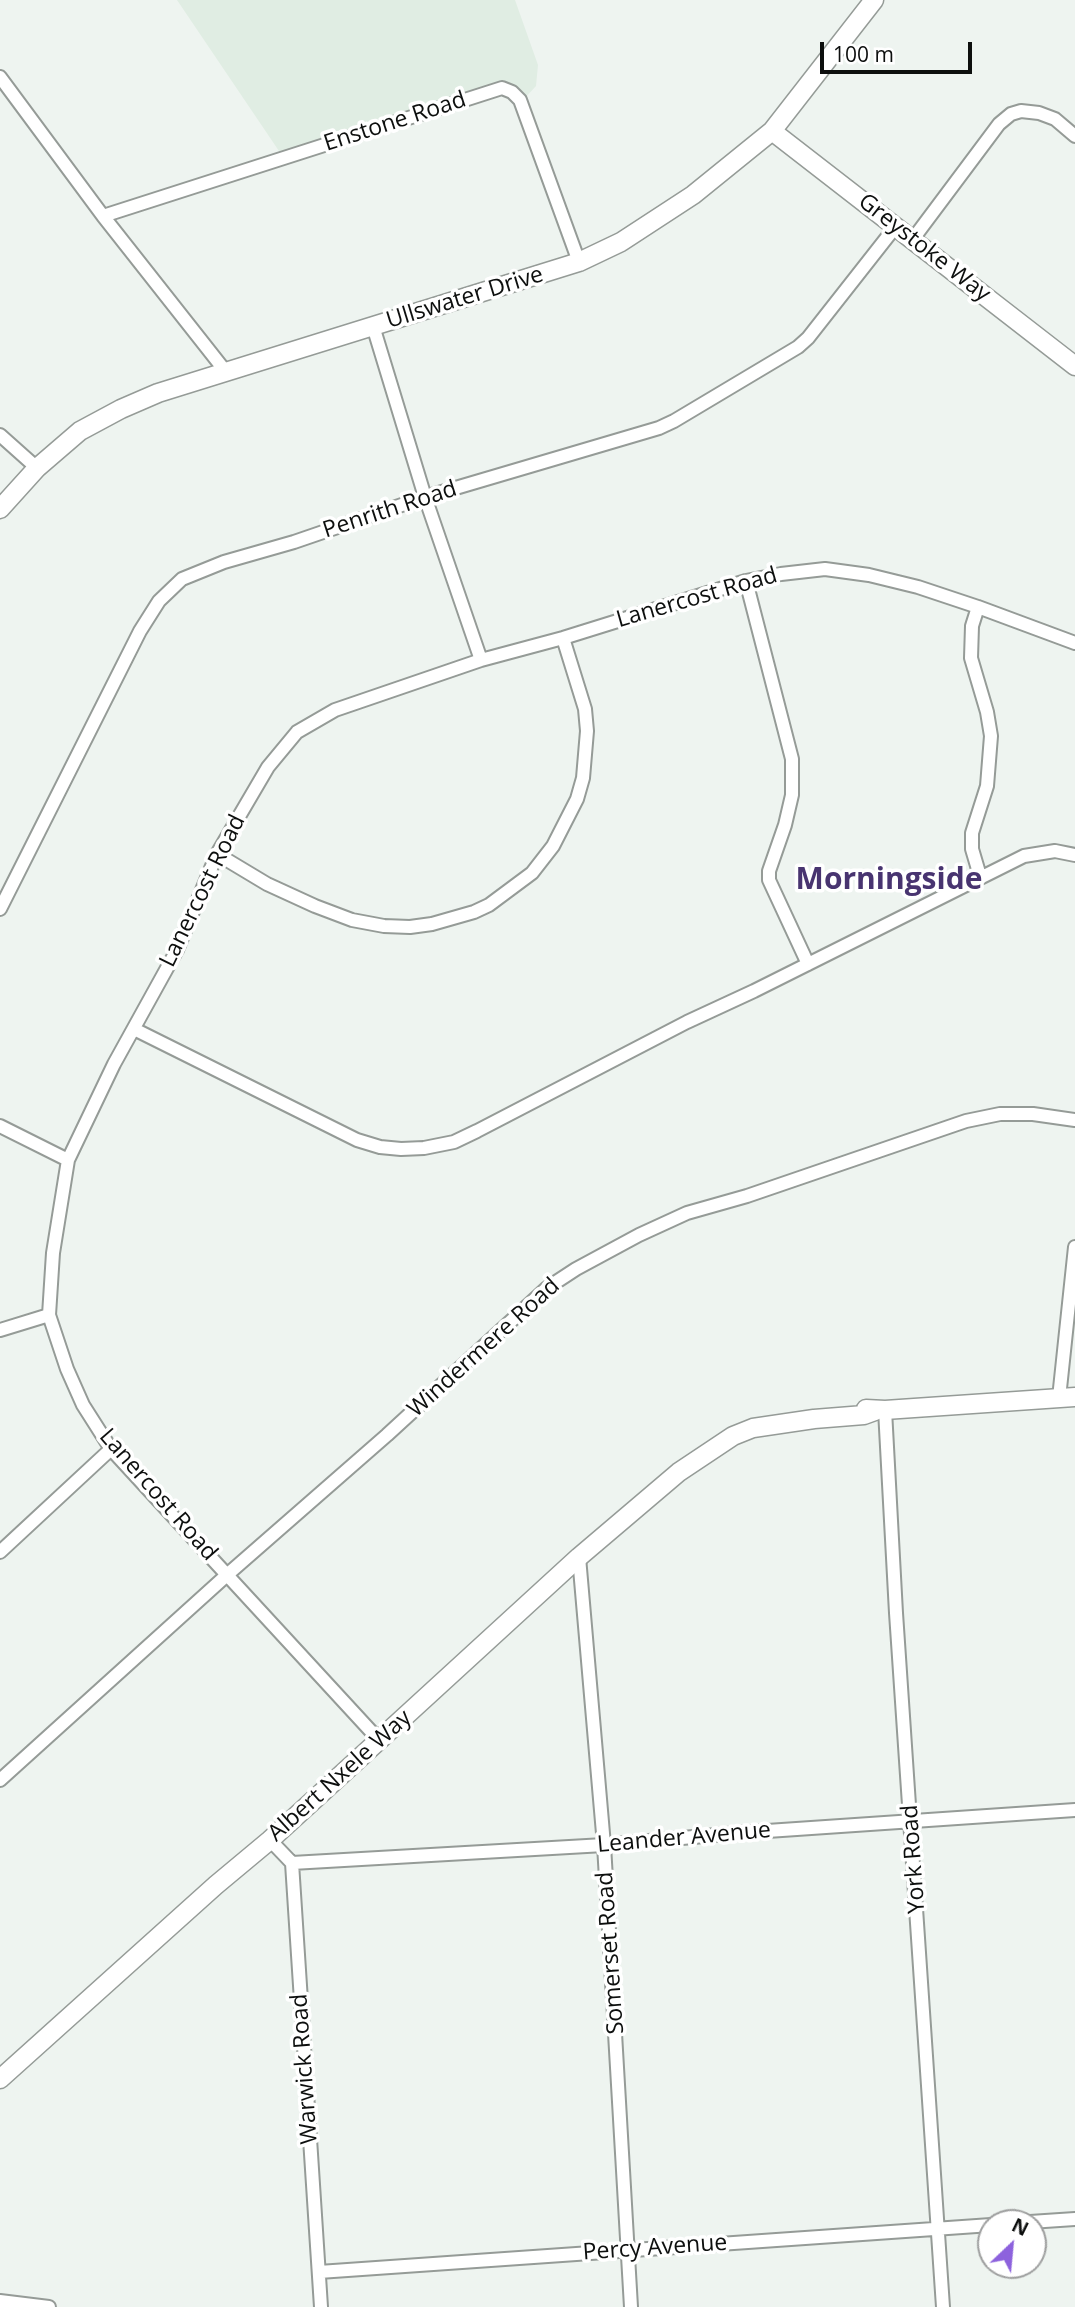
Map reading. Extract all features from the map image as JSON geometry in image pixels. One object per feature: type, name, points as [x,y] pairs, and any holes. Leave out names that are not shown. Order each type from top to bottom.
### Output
[{"type":"street","name":"Ullswater Drive","points":[[0,509],[37,468],[80,431],[158,393],[579,262],[604,251],[672,210],[772,131],[874,0]]},
{"type":"street","points":[[0,77],[103,216],[226,372]]},
{"type":"street","name":"Enstone Road","points":[[103,216],[502,88],[512,92],[520,100],[579,262]]},
{"type":"street","points":[[913,239],[999,124],[1011,114],[1021,111],[1039,113],[1055,119],[1075,136]]},
{"type":"street","name":"Greystoke Way","points":[[772,131],[1075,366]]},
{"type":"street","name":"Penrith Road","points":[[0,909],[140,631],[171,588],[182,579],[199,570],[294,542],[425,497],[659,428],[674,421],[798,347],[808,338],[896,226]]},
{"type":"street","points":[[373,326],[425,497],[481,660]]},
{"type":"street","points":[[0,435],[37,468]]},
{"type":"street","name":"Lanercost Road","points":[[379,1740],[111,1449],[83,1405],[48,1315],[53,1253],[68,1160],[96,1099],[177,950],[217,854],[268,766],[298,732],[335,710],[481,660],[564,638],[746,581],[781,574],[825,569],[869,575],[918,587],[1075,643]]},
{"type":"street","points":[[746,581],[792,758],[792,794],[785,825],[769,871],[769,880],[808,964]]},
{"type":"street","points":[[978,607],[972,626],[971,658],[991,736],[987,786],[972,833],[972,849],[980,876]]},
{"type":"street","points":[[217,854],[268,884],[315,906],[352,920],[384,926],[410,927],[432,923],[474,912],[489,905],[532,873],[559,835],[580,789],[587,732],[584,709],[564,638]]},
{"type":"street","points":[[134,1029],[357,1140],[380,1147],[424,1148],[454,1142],[579,1080],[687,1022],[1024,856],[1055,851],[1075,855]]},
{"type":"street","name":"Windermere Road","points":[[0,1780],[387,1435],[547,1288],[576,1269],[687,1213],[747,1196],[966,1121],[1000,1114],[1033,1114],[1075,1120]]},
{"type":"street","points":[[0,1126],[68,1160]]},
{"type":"street","points":[[1067,1398],[1075,1247]]},
{"type":"street","points":[[0,1330],[48,1315]]},
{"type":"street","name":"Albert Nxele Way","points":[[0,2079],[270,1840],[579,1557],[679,1472],[688,1459],[729,1429],[752,1420],[765,1421],[863,1408],[880,1410],[1067,1398]]},
{"type":"street","name":"York Road","points":[[880,1410],[912,1821],[943,2307]]},
{"type":"street","points":[[0,1552],[111,1449]]},
{"type":"street","name":"Somerset Road","points":[[579,1557],[604,1845],[631,2307]]},
{"type":"street","name":"Leander Avenue","points":[[292,1863],[604,1845],[1075,1810]]},
{"type":"street","points":[[270,1840],[292,1863]]},
{"type":"street","name":"Warwick Road","points":[[292,1863],[321,2307]]},
{"type":"street","points":[[1047,2221],[1075,2219]]},
{"type":"street","name":"Percy Avenue","points":[[319,2272],[977,2226]]},
{"type":"street","points":[[0,2301],[49,2307]]},
{"type":"shaded area","points":[[177,0],[515,0],[538,65],[536,86],[524,99],[515,89],[281,154]]},
{"type":"district","name":"Morningside","points":[[889,880]]}]
